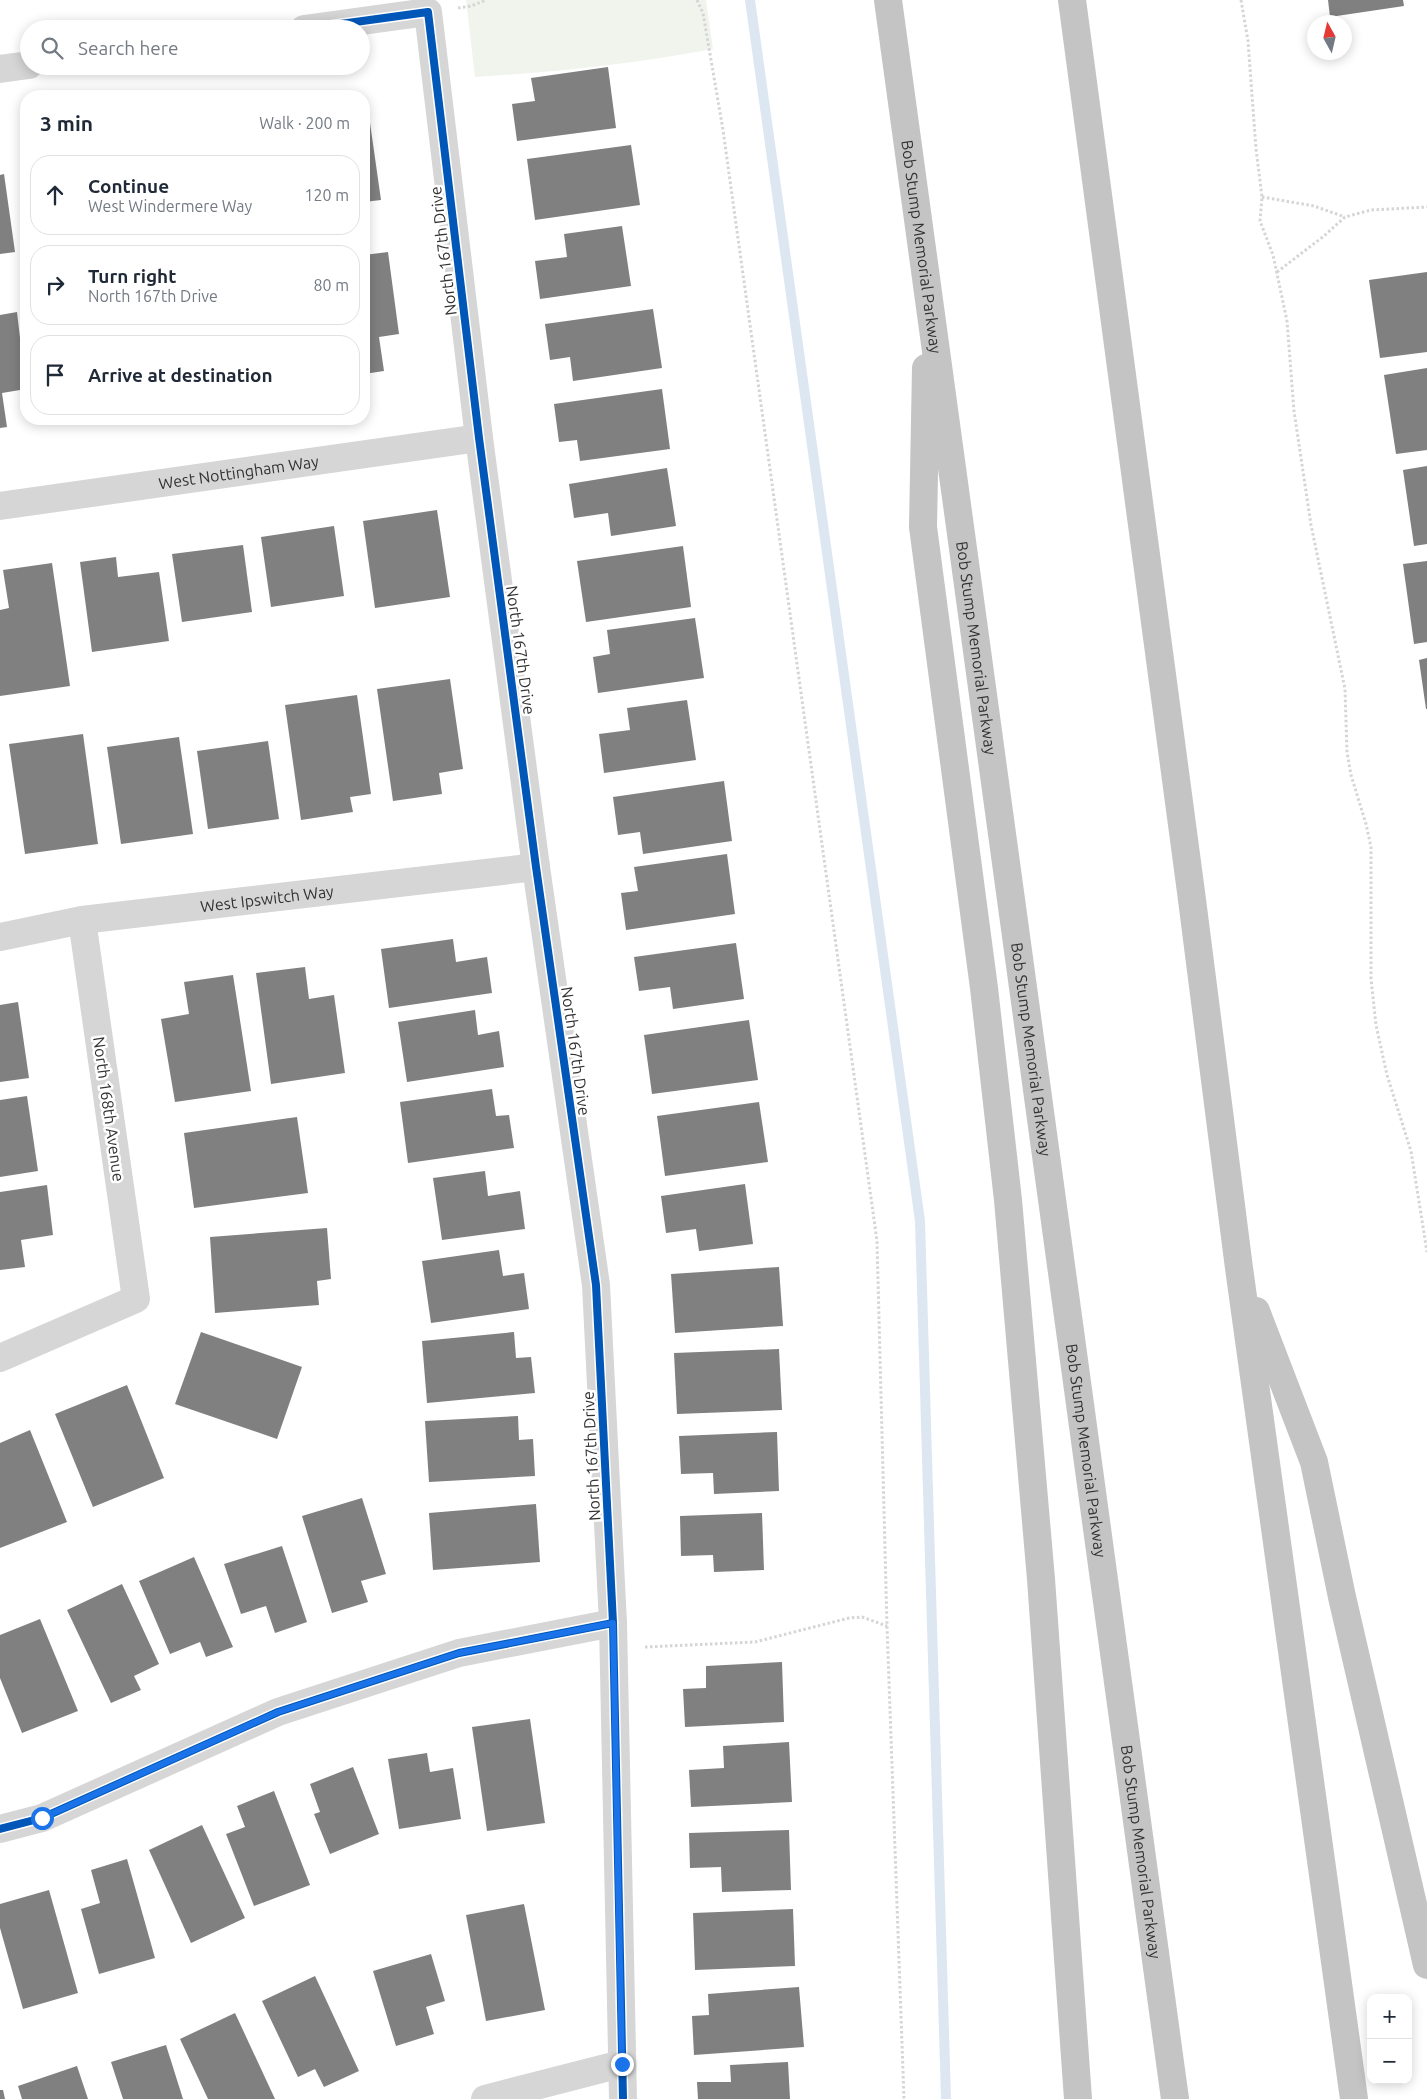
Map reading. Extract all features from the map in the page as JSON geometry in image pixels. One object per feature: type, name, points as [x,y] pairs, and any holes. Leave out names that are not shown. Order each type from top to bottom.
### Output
[{"type":"highway","name":"Bob Stump Memorial Parkway","points":[[888,0],[928,279],[1175,2099]]},
{"type":"highway","points":[[1072,0],[1192,892],[1239,1268],[1354,2099]]},
{"type":"highway","points":[[928,279],[923,527],[984,988],[1008,1200],[1040,1570],[1078,2099]]},
{"type":"highway","points":[[1239,1268],[1314,1462],[1342,1597],[1427,1965]]},
{"type":"street","name":"North 167th Drive","points":[[370,20],[428,12],[479,438],[536,867],[596,1285],[613,1636],[623,2099]]},
{"type":"street","points":[[0,69],[20,66]]},
{"type":"street","name":"West Nottingham Way","points":[[0,506],[479,438]]},
{"type":"street","name":"West Ipswitch Way","points":[[0,936],[82,920],[536,867]]},
{"type":"street","name":"North 168th Avenue","points":[[0,1358],[136,1299],[82,920]]},
{"type":"street","points":[[0,1829],[42,1818],[278,1712],[459,1653],[613,1636]]},
{"type":"street","points":[[485,2099],[622,2064]]},
{"type":"path","points":[[697,0],[703,13],[723,130],[877,1241],[887,1626],[904,2099]]},
{"type":"path","points":[[1241,0],[1248,41],[1256,149],[1262,197],[1260,221],[1273,255],[1287,320],[1294,411],[1311,525],[1345,689],[1351,775],[1371,847],[1372,979],[1376,1025],[1387,1075],[1411,1151],[1427,1252]]},
{"type":"path","points":[[1262,197],[1314,206],[1345,217]]},
{"type":"path","points":[[1277,272],[1324,236],[1345,217],[1371,210],[1427,207]]},
{"type":"path","points":[[613,1636],[755,1642],[849,1618],[862,1617],[887,1626]]},
{"type":"shaded area","points":[[466,0],[706,0],[713,49],[594,67],[475,77]]},
{"type":"building","points":[[1328,0],[1403,0],[1404,6],[1343,15],[1330,15]]},
{"type":"building","points":[[608,67],[616,128],[517,141],[512,104],[535,101],[531,78]]},
{"type":"building","points":[[370,123],[381,200],[370,201]]},
{"type":"building","points":[[631,145],[640,205],[535,220],[527,159]]},
{"type":"building","points":[[4,174],[15,252],[0,254],[0,175]]},
{"type":"building","points":[[622,226],[631,286],[540,299],[535,261],[567,257],[564,234]]},
{"type":"building","points":[[388,252],[399,334],[379,337],[384,371],[370,373],[370,254]]},
{"type":"building","points":[[1427,272],[1427,352],[1380,358],[1369,280]]},
{"type":"building","points":[[653,309],[662,368],[573,381],[570,357],[550,360],[545,324]]},
{"type":"building","points":[[17,312],[20,338],[20,390],[2,393],[7,427],[0,428],[0,315]]},
{"type":"building","points":[[1427,368],[1427,450],[1396,454],[1384,375]]},
{"type":"building","points":[[662,389],[670,449],[580,461],[577,440],[559,442],[554,404]]},
{"type":"building","points":[[1427,466],[1427,544],[1414,546],[1403,470]]},
{"type":"building","points":[[667,468],[676,526],[611,536],[608,513],[574,518],[569,484]]},
{"type":"building","points":[[437,510],[450,597],[375,608],[363,521]]},
{"type":"building","points":[[334,526],[344,596],[271,607],[261,537]]},
{"type":"building","points":[[243,545],[252,612],[182,622],[172,554]]},
{"type":"building","points":[[683,546],[691,607],[586,622],[577,561]]},
{"type":"building","points":[[116,557],[118,577],[159,572],[169,641],[92,652],[80,562]]},
{"type":"building","points":[[1427,561],[1427,642],[1414,644],[1403,564]]},
{"type":"building","points":[[52,563],[70,686],[0,696],[0,610],[9,608],[3,570]]},
{"type":"building","points":[[695,618],[704,678],[598,693],[593,657],[610,654],[607,630]]},
{"type":"building","points":[[1427,658],[1427,709],[1426,709],[1419,660]]},
{"type":"building","points":[[450,679],[463,769],[439,773],[442,794],[393,801],[377,689]]},
{"type":"building","points":[[357,695],[371,794],[350,797],[353,812],[301,820],[285,705]]},
{"type":"building","points":[[687,700],[696,760],[604,773],[599,734],[630,730],[627,708]]},
{"type":"building","points":[[83,734],[98,844],[25,854],[9,744]]},
{"type":"building","points":[[179,737],[193,834],[121,844],[107,747]]},
{"type":"building","points":[[268,741],[279,819],[208,829],[197,751]]},
{"type":"building","points":[[724,781],[732,841],[643,854],[640,832],[618,835],[613,797]]},
{"type":"building","points":[[727,854],[735,914],[626,930],[621,893],[638,891],[634,867]]},
{"type":"building","points":[[453,939],[456,962],[487,957],[492,993],[389,1008],[381,949]]},
{"type":"building","points":[[736,943],[744,999],[673,1009],[670,987],[639,991],[634,957]]},
{"type":"building","points":[[305,967],[309,999],[334,995],[345,1073],[271,1084],[256,973]]},
{"type":"building","points":[[233,975],[251,1091],[175,1102],[161,1019],[189,1014],[184,982]]},
{"type":"building","points":[[18,1002],[29,1078],[0,1082],[0,1005]]},
{"type":"building","points":[[475,1010],[478,1035],[499,1031],[504,1067],[407,1082],[398,1022]]},
{"type":"building","points":[[749,1020],[758,1080],[652,1094],[644,1035]]},
{"type":"building","points":[[492,1089],[496,1116],[509,1115],[514,1148],[408,1163],[400,1102]]},
{"type":"building","points":[[27,1096],[38,1171],[0,1177],[0,1100]]},
{"type":"building","points":[[759,1102],[768,1162],[665,1176],[657,1116]]},
{"type":"building","points":[[297,1117],[308,1193],[194,1208],[184,1133]]},
{"type":"building","points":[[485,1171],[488,1196],[520,1191],[525,1229],[442,1240],[433,1178]]},
{"type":"building","points":[[745,1184],[753,1244],[699,1251],[696,1229],[666,1233],[661,1196]]},
{"type":"building","points":[[47,1185],[53,1235],[21,1240],[25,1267],[0,1270],[0,1192]]},
{"type":"building","points":[[327,1228],[331,1279],[317,1281],[319,1305],[215,1313],[210,1237]]},
{"type":"building","points":[[499,1250],[503,1276],[524,1273],[529,1309],[431,1323],[422,1261]]},
{"type":"building","points":[[779,1267],[783,1326],[675,1333],[671,1274]]},
{"type":"building","points":[[201,1332],[302,1367],[277,1439],[175,1404]]},
{"type":"building","points":[[514,1332],[516,1358],[531,1357],[535,1393],[427,1403],[422,1341]]},
{"type":"building","points":[[779,1349],[782,1410],[677,1414],[674,1353]]},
{"type":"building","points":[[127,1385],[164,1478],[93,1507],[55,1414]]},
{"type":"building","points":[[518,1416],[519,1440],[533,1439],[535,1476],[429,1482],[425,1421]]},
{"type":"building","points":[[30,1430],[67,1522],[0,1548],[0,1443]]},
{"type":"building","points":[[777,1432],[779,1491],[714,1494],[713,1473],[681,1474],[679,1436]]},
{"type":"building","points":[[362,1498],[386,1574],[361,1581],[368,1602],[332,1613],[302,1516]]},
{"type":"building","points":[[536,1504],[540,1562],[433,1570],[429,1513]]},
{"type":"building","points":[[762,1513],[764,1570],[714,1572],[713,1555],[681,1556],[680,1516]]},
{"type":"building","points":[[282,1546],[307,1622],[275,1633],[266,1606],[241,1614],[224,1564]]},
{"type":"building","points":[[194,1557],[233,1647],[206,1657],[200,1642],[170,1654],[139,1581]]},
{"type":"building","points":[[122,1584],[159,1664],[134,1676],[141,1690],[111,1703],[67,1610]]},
{"type":"building","points":[[40,1619],[78,1711],[22,1733],[0,1678],[0,1635]]},
{"type":"building","points":[[782,1662],[784,1722],[685,1727],[683,1689],[706,1688],[706,1666]]},
{"type":"building","points":[[530,1719],[545,1823],[487,1831],[472,1727]]},
{"type":"building","points":[[789,1742],[792,1802],[691,1807],[689,1770],[724,1768],[723,1746]]},
{"type":"building","points":[[427,1753],[430,1772],[453,1768],[461,1819],[399,1829],[388,1759]]},
{"type":"building","points":[[353,1767],[379,1834],[330,1854],[314,1814],[320,1812],[310,1784]]},
{"type":"building","points":[[274,1791],[310,1885],[254,1906],[226,1834],[245,1827],[237,1806]]},
{"type":"building","points":[[202,1825],[245,1918],[191,1943],[149,1850]]},
{"type":"building","points":[[789,1830],[791,1890],[722,1892],[721,1867],[690,1868],[689,1833]]},
{"type":"building","points":[[127,1859],[155,1958],[99,1974],[81,1909],[100,1903],[91,1870]]},
{"type":"building","points":[[49,1890],[78,1993],[23,2009],[0,1928],[0,1904]]},
{"type":"building","points":[[524,1904],[545,2010],[486,2021],[466,1915]]},
{"type":"building","points":[[793,1909],[795,1966],[695,1970],[693,1913]]},
{"type":"building","points":[[431,1954],[445,2001],[426,2007],[434,2034],[396,2046],[373,1971]]},
{"type":"building","points":[[315,1976],[359,2071],[324,2087],[315,2069],[298,2077],[262,2001]]},
{"type":"building","points":[[799,1987],[804,2047],[694,2055],[692,2016],[709,2015],[708,1994]]},
{"type":"building","points":[[235,2013],[275,2099],[208,2099],[180,2039]]},
{"type":"building","points":[[166,2045],[183,2099],[123,2099],[111,2062]]},
{"type":"building","points":[[788,2062],[790,2099],[698,2099],[697,2082],[731,2082],[730,2065]]},
{"type":"building","points":[[77,2066],[88,2099],[22,2099],[18,2086]]},
{"type":"building","points":[[0,2090],[3,2090],[5,2099],[0,2099]]},
{"type":"waterway","points":[[750,0],[920,1221],[946,2099]]},
{"type":"cycle path","points":[[370,20],[428,12],[479,438],[536,867],[596,1285],[613,1623],[623,2099]]},
{"type":"cycle path","points":[[0,1829],[42,1818],[278,1712],[459,1653],[613,1623]]},
{"type":"route","points":[[42,1818],[278,1712],[459,1653],[613,1623],[622,2064]]}]
